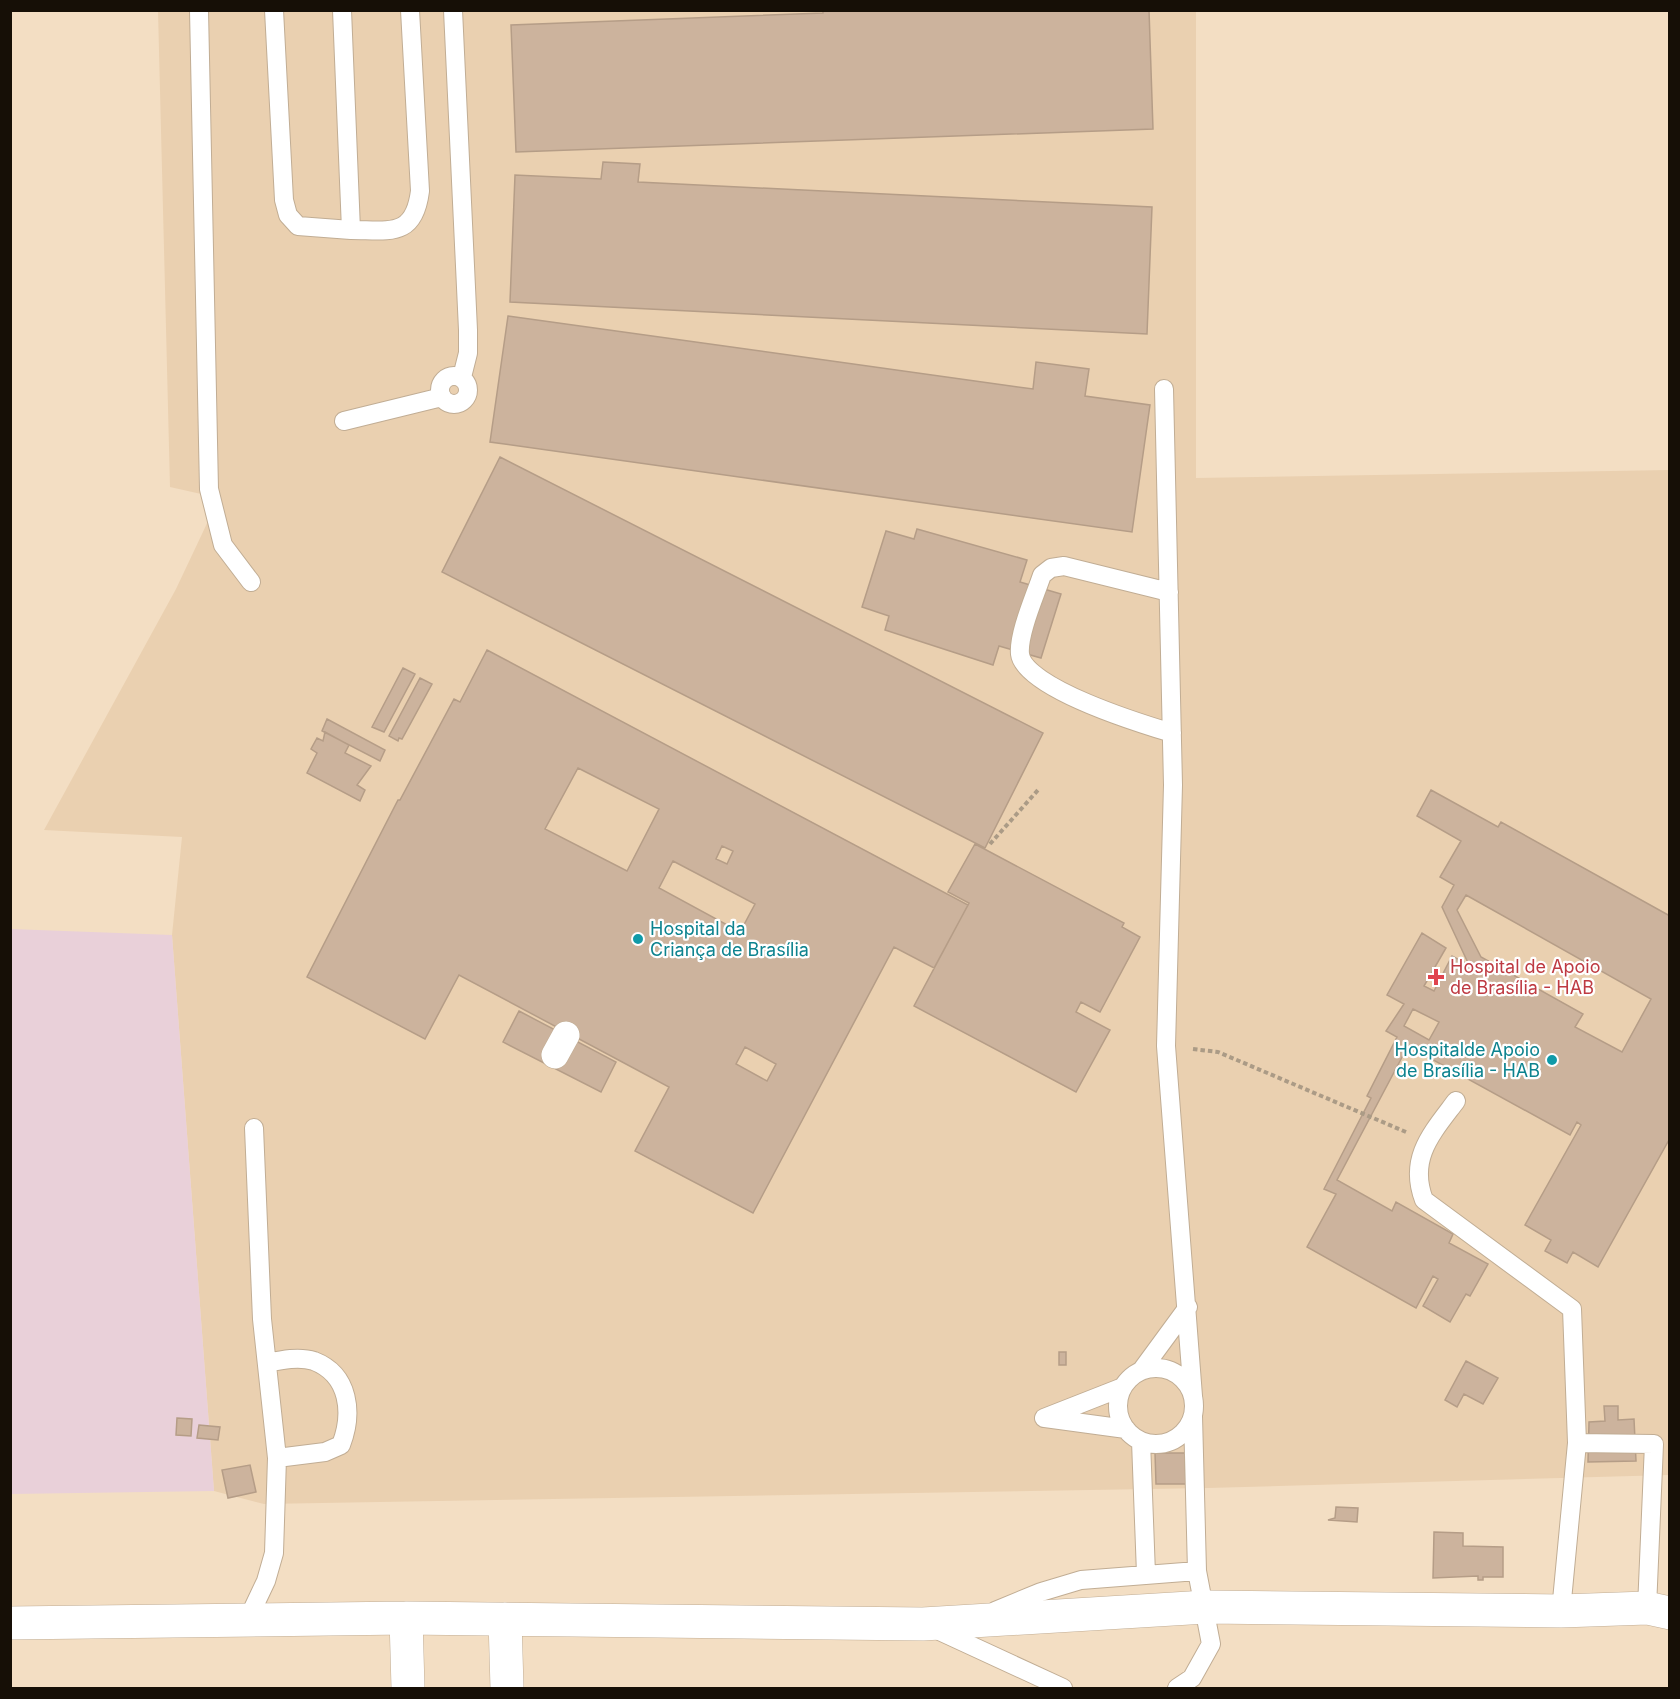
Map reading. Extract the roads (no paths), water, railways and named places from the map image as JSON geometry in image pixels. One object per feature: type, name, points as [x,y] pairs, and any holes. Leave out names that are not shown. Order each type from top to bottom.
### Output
[{"type":"street","points":[[10,1623],[406,1618],[923,1624],[1206,1607],[1658,1611]]},
{"type":"street","points":[[406,1618],[408,1689]]},
{"type":"street","points":[[505,1619],[507,1689]]},
{"type":"lane","points":[[199,10],[209,489],[223,545],[251,582]]},
{"type":"lane","points":[[274,10],[284,200],[288,215],[298,226],[351,231],[397,229],[410,224],[418,209],[420,191],[410,10]]},
{"type":"lane","points":[[342,10],[351,231]]},
{"type":"lane","points":[[344,421],[442,397],[455,404],[467,397],[469,390],[462,377],[468,353],[468,330],[453,10]]},
{"type":"lane","points":[[1164,389],[1172,733],[1166,1046],[1188,1307],[1193,1396],[1197,1571],[1206,1607],[1211,1644],[1192,1678],[1178,1689]]},
{"type":"lane","points":[[1169,592],[1064,566],[1051,568],[1042,575],[1020,645],[1020,658],[1029,670],[1089,706],[1172,733]]},
{"type":"lane","points":[[1456,1101],[1426,1140],[1420,1159],[1418,1185],[1424,1200],[1572,1309],[1577,1443],[1561,1611]]},
{"type":"lane","points":[[249,1619],[266,1581],[274,1553],[277,1458],[262,1319],[254,1128]]},
{"type":"lane","points":[[1141,1371],[1188,1307]]},
{"type":"lane","points":[[267,1363],[289,1359],[313,1361],[332,1372],[347,1395],[348,1426],[341,1445],[325,1452],[277,1458]]},
{"type":"lane","points":[[1193,1396],[1185,1382],[1173,1371],[1157,1368],[1141,1371],[1130,1377],[1118,1401],[1119,1416],[1126,1429],[1141,1441],[1157,1444],[1173,1440],[1186,1430],[1193,1416]]},
{"type":"lane","points":[[1123,1387],[1044,1418],[1126,1429]]},
{"type":"lane","points":[[1141,1441],[1146,1574]]},
{"type":"lane","points":[[1577,1443],[1654,1444],[1658,1611]]},
{"type":"lane","points":[[972,1621],[1041,1592],[1081,1580],[1197,1571]]},
{"type":"lane","points":[[923,1624],[1063,1689]]},
{"type":"place","name":"Hospital da Criança de Brasília","points":[[638,939]]},
{"type":"place","name":"Hospital de Apoio de Brasília - HAB","points":[[1436,977]]},
{"type":"place","name":"Hospitalde Apoio de Brasília - HAB","points":[[1552,1060]]}]
